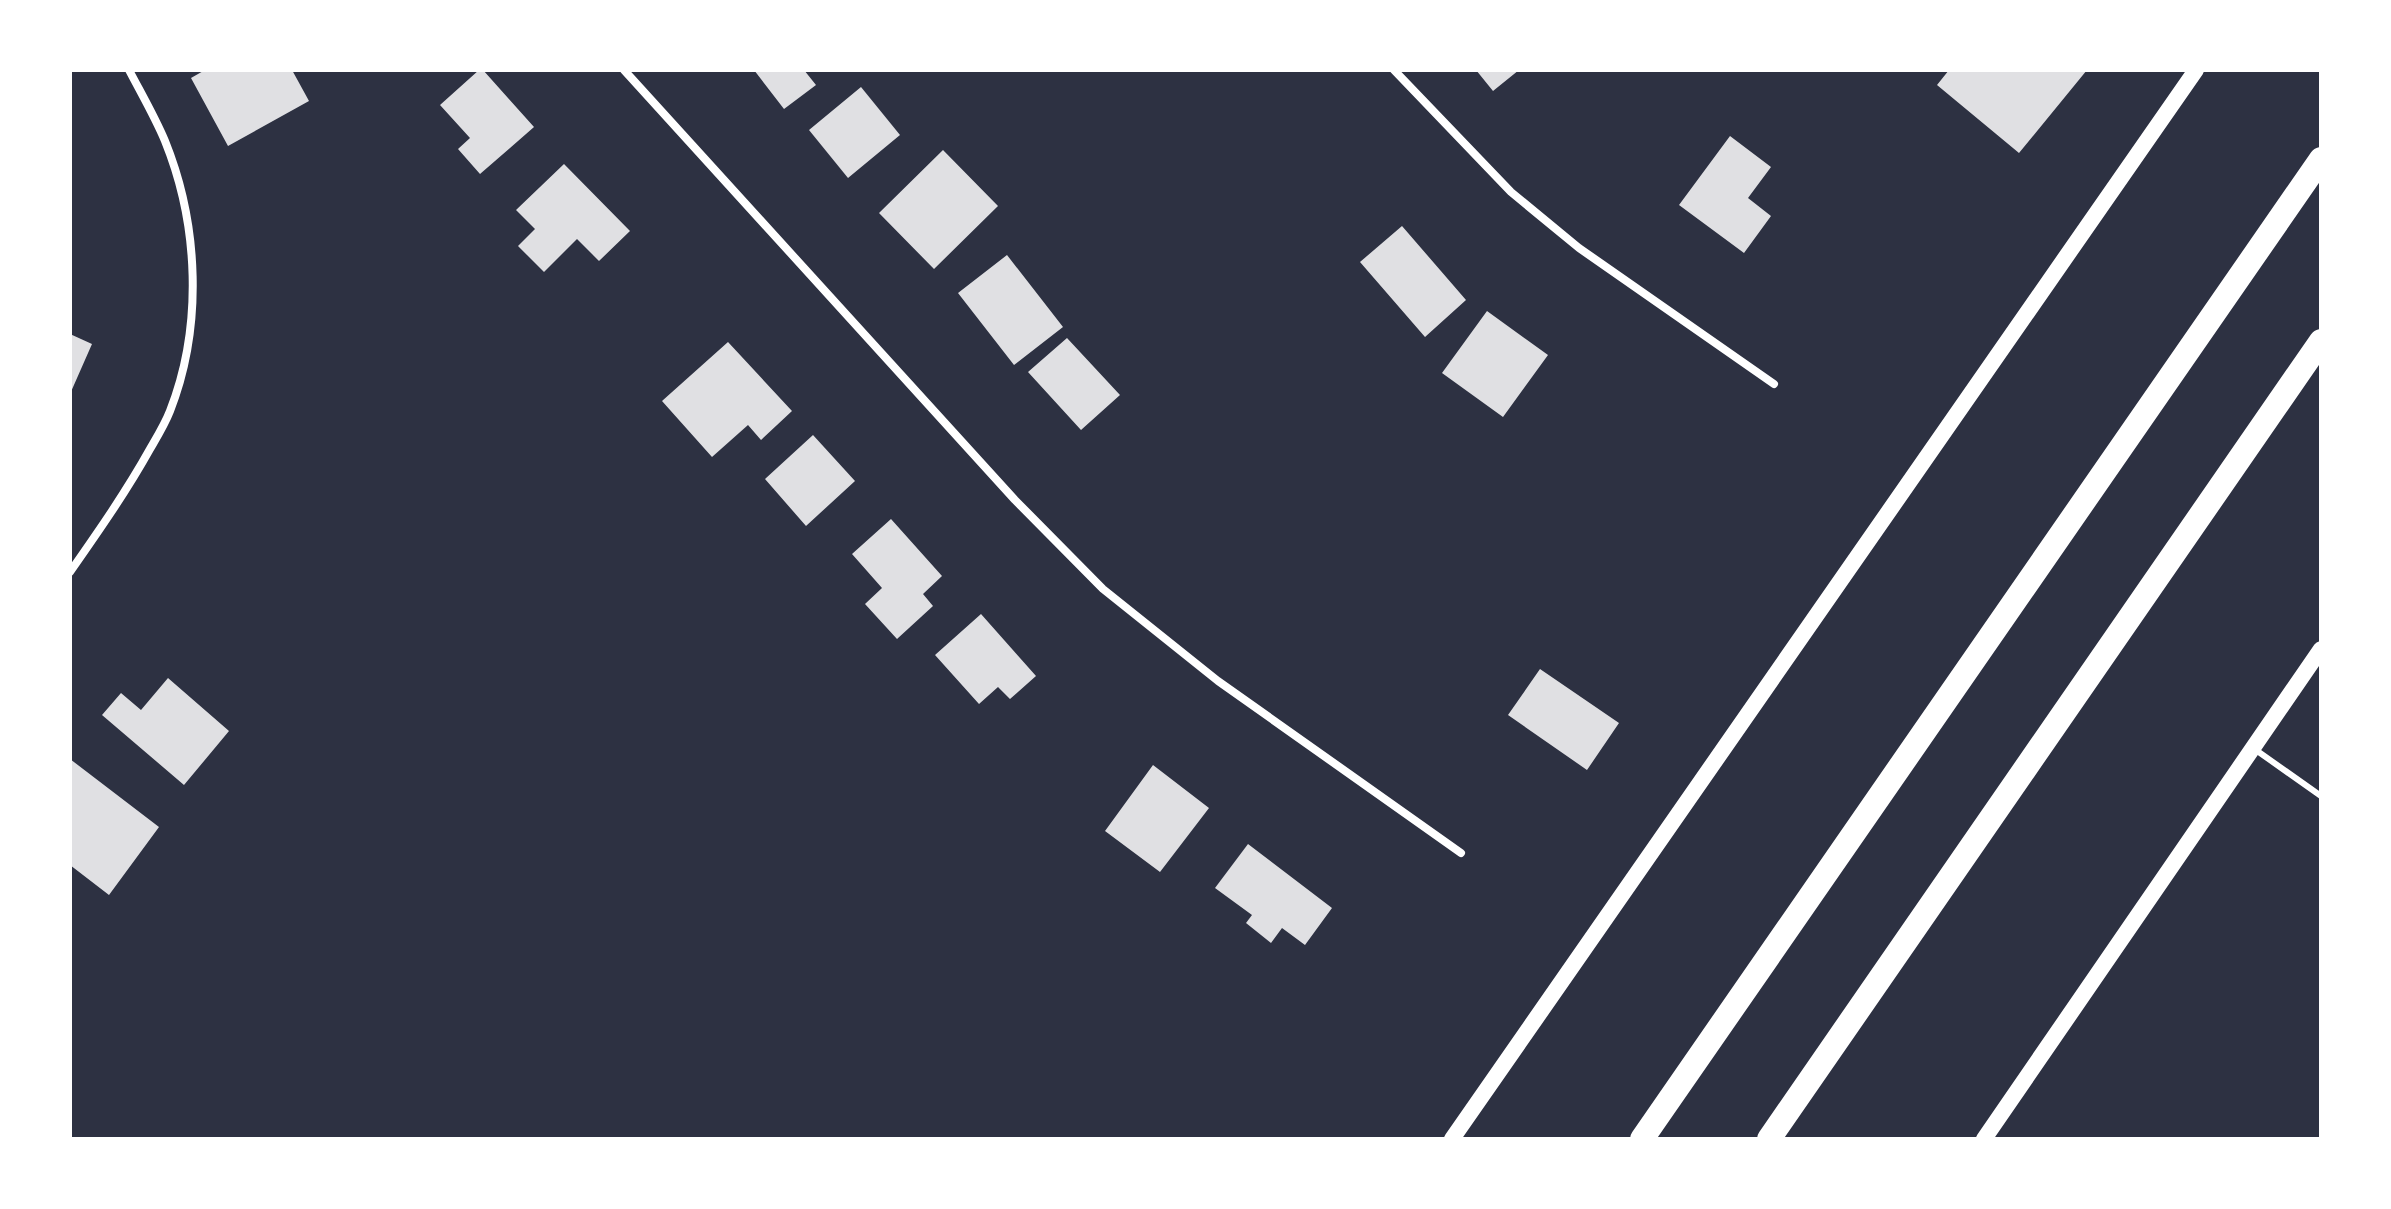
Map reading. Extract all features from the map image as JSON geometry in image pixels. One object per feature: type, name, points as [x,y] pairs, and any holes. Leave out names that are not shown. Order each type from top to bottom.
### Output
[{"type":"highway","points":[[1642,1139],[2321,159]]},
{"type":"highway","points":[[1769,1139],[2321,341]]},
{"type":"main road","points":[[1452,1139],[2196,70]]},
{"type":"main road","points":[[1984,1139],[2321,649]]},
{"type":"street","points":[[70,572],[135,475],[170,413],[185,363],[191,324],[191,256],[178,184],[165,141],[129,70]]},
{"type":"street","points":[[624,70],[1015,500],[1103,589],[1218,681],[1461,853]]},
{"type":"street","points":[[1394,70],[1511,192],[1579,248],[1774,384]]},
{"type":"lane","points":[[2253,748],[2321,796]]},
{"type":"building","points":[[205,70],[292,70],[309,101],[228,146],[191,78]]},
{"type":"building","points":[[479,70],[483,70],[534,127],[480,174],[458,149],[470,138],[440,105]]},
{"type":"building","points":[[754,70],[804,70],[816,85],[784,109]]},
{"type":"building","points":[[1476,70],[1519,70],[1493,91]]},
{"type":"building","points":[[1949,70],[2087,70],[2019,153],[1937,85]]},
{"type":"building","points":[[861,87],[900,135],[848,178],[809,130]]},
{"type":"building","points":[[1730,136],[1771,167],[1748,198],[1771,216],[1744,253],[1679,205]]},
{"type":"building","points":[[943,150],[998,206],[934,269],[879,213]]},
{"type":"building","points":[[564,164],[630,231],[599,261],[577,239],[544,272],[518,246],[535,229],[516,210]]},
{"type":"building","points":[[1402,226],[1466,300],[1425,337],[1360,262]]},
{"type":"building","points":[[1007,255],[1063,327],[1014,365],[958,293]]},
{"type":"building","points":[[1487,311],[1548,355],[1503,417],[1442,373]]},
{"type":"building","points":[[70,334],[92,344],[70,394]]},
{"type":"building","points":[[1067,338],[1120,395],[1081,430],[1028,372]]},
{"type":"building","points":[[728,342],[792,411],[761,440],[748,425],[712,457],[662,401]]},
{"type":"building","points":[[813,435],[855,481],[806,526],[765,479]]},
{"type":"building","points":[[891,519],[942,576],[923,594],[933,606],[897,639],[865,604],[882,588],[852,554]]},
{"type":"building","points":[[981,614],[1036,676],[1010,699],[998,687],[979,704],[935,655]]},
{"type":"building","points":[[1540,669],[1619,723],[1587,770],[1508,715]]},
{"type":"building","points":[[168,678],[229,731],[184,785],[102,715],[121,693],[141,710]]},
{"type":"building","points":[[70,759],[159,827],[109,895],[70,865]]},
{"type":"building","points":[[1153,765],[1209,808],[1160,872],[1105,831]]},
{"type":"building","points":[[1248,844],[1332,908],[1305,945],[1282,928],[1271,943],[1246,923],[1252,915],[1215,888]]}]
